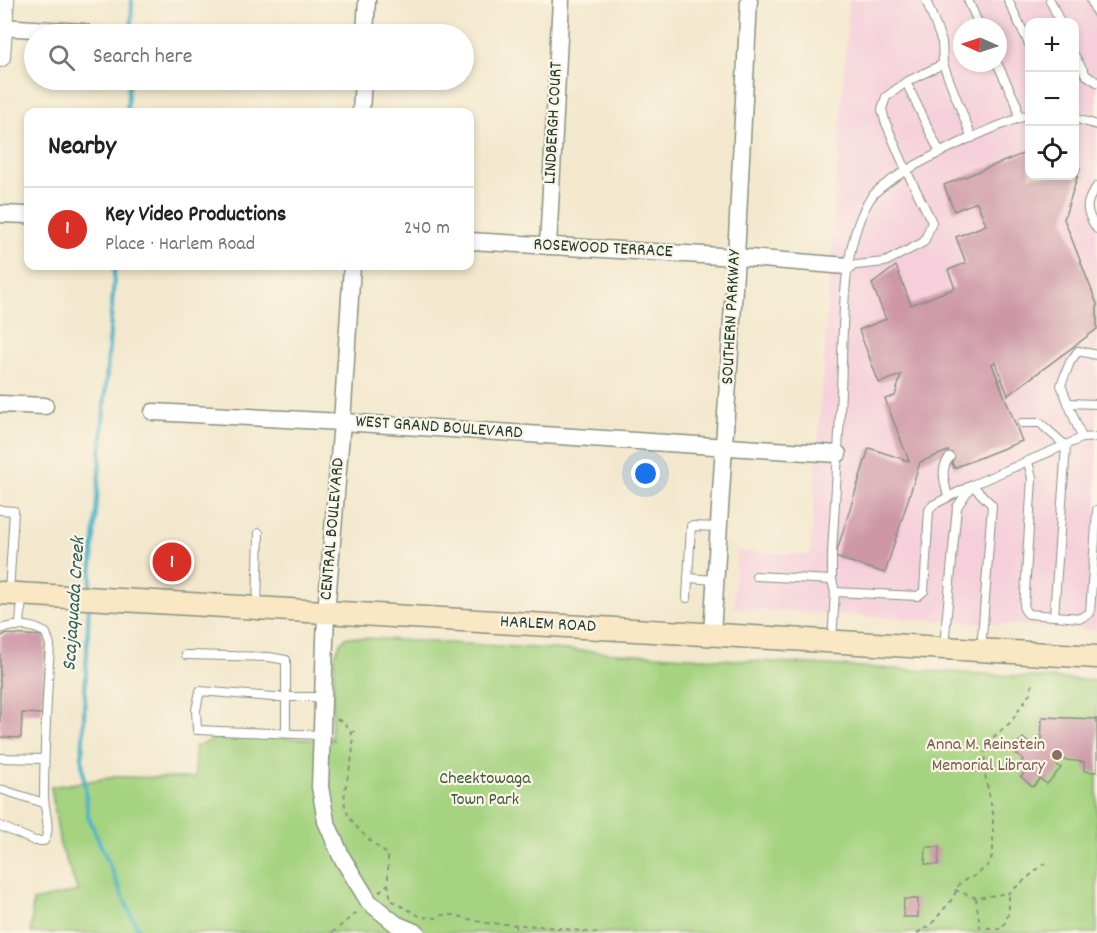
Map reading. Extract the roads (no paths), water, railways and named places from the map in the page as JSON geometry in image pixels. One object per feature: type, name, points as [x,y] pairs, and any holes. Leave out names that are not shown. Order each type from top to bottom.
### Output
[{"type":"main road","name":"HARLEM ROAD","points":[[10,594],[1097,657]]},
{"type":"street","points":[[0,57],[4,0]]},
{"type":"street","points":[[366,24],[367,0]]},
{"type":"street","name":"LINDBERGH COURT","points":[[548,246],[561,0]]},
{"type":"street","name":"SOUTHERN PARKWAY","points":[[712,634],[736,257],[749,0]]},
{"type":"street","points":[[1,27],[24,28]]},
{"type":"street","points":[[361,108],[362,90]]},
{"type":"street","points":[[0,214],[24,215]]},
{"type":"street","name":"ROSEWOOD TERRACE","points":[[474,241],[847,266]]},
{"type":"street","name":"CENTRAL BOULEVARD","points":[[352,270],[326,614],[320,787],[326,821],[341,856],[369,902],[395,928],[417,933]]},
{"type":"street","points":[[0,404],[45,406]]},
{"type":"street","name":"WEST GRAND BOULEVARD","points":[[153,412],[838,454]]},
{"type":"lane","points":[[926,0],[942,42],[943,64],[972,138]]},
{"type":"lane","points":[[968,0],[976,18]]},
{"type":"lane","points":[[1008,0],[1025,37]]},
{"type":"lane","points":[[1050,0],[1058,18]]},
{"type":"lane","points":[[1091,0],[1097,14]]},
{"type":"lane","points":[[1079,63],[1086,75],[1097,82]]},
{"type":"lane","points":[[847,266],[885,262],[924,242],[932,222],[906,170],[882,109],[886,97],[906,81],[943,64]]},
{"type":"lane","points":[[1001,72],[1017,105],[1018,118]]},
{"type":"lane","points":[[906,81],[940,153]]},
{"type":"lane","points":[[832,642],[835,592],[832,579],[847,266],[862,216],[871,198],[885,184],[906,170],[972,138],[1025,116]]},
{"type":"lane","points":[[1079,119],[1097,124]]},
{"type":"lane","points":[[1097,186],[1087,204],[1088,216],[1097,229]]},
{"type":"lane","points":[[1082,438],[1061,385],[1070,362],[1078,351],[1097,355]]},
{"type":"lane","points":[[1068,403],[1097,405]]},
{"type":"lane","points":[[1022,423],[1040,423],[1066,446]]},
{"type":"lane","points":[[835,592],[918,596],[924,591],[929,510],[933,506],[972,485],[1082,438],[1097,437]]},
{"type":"lane","points":[[1054,616],[1066,446]]},
{"type":"lane","points":[[948,498],[943,475],[945,463],[950,457]]},
{"type":"lane","points":[[1028,462],[1032,478],[1024,609],[1028,614],[1081,618],[1090,613],[1097,510]]},
{"type":"lane","points":[[944,649],[957,507],[972,485]]},
{"type":"lane","points":[[972,485],[992,505],[980,652]]},
{"type":"lane","points":[[0,510],[14,511],[10,594],[20,625]]},
{"type":"lane","points":[[687,598],[691,526],[719,527]]},
{"type":"lane","points":[[257,609],[259,533]]},
{"type":"lane","points":[[756,576],[832,579]]},
{"type":"lane","points":[[688,578],[716,580]]},
{"type":"lane","points":[[0,629],[14,625],[34,627],[46,633],[50,645],[44,759],[44,803],[48,835],[44,841],[35,841],[0,826]]},
{"type":"lane","points":[[186,655],[269,657],[286,660],[286,733]]},
{"type":"lane","points":[[321,735],[197,730],[196,710],[200,691],[322,698]]},
{"type":"lane","points":[[0,758],[44,759]]},
{"type":"lane","points":[[0,789],[44,803]]},
{"type":"waterway","name":"Scajaquada Creek","points":[[131,24],[132,0]]},
{"type":"waterway","name":"Scajaquada Creek","points":[[127,108],[128,90]]},
{"type":"waterway","name":"Scajaquada Creek","points":[[90,591],[115,270]]},
{"type":"waterway","name":"Scajaquada Creek","points":[[89,604],[82,761],[88,816],[141,933]]},
{"type":"place","name":"Key Video Productions","points":[[172,562]]},
{"type":"place","name":"Anna M. Reinstein Memorial Library","points":[[1057,755]]},
{"type":"park label","name":"Cheektowaga Town Park","points":[[485,789]]}]
